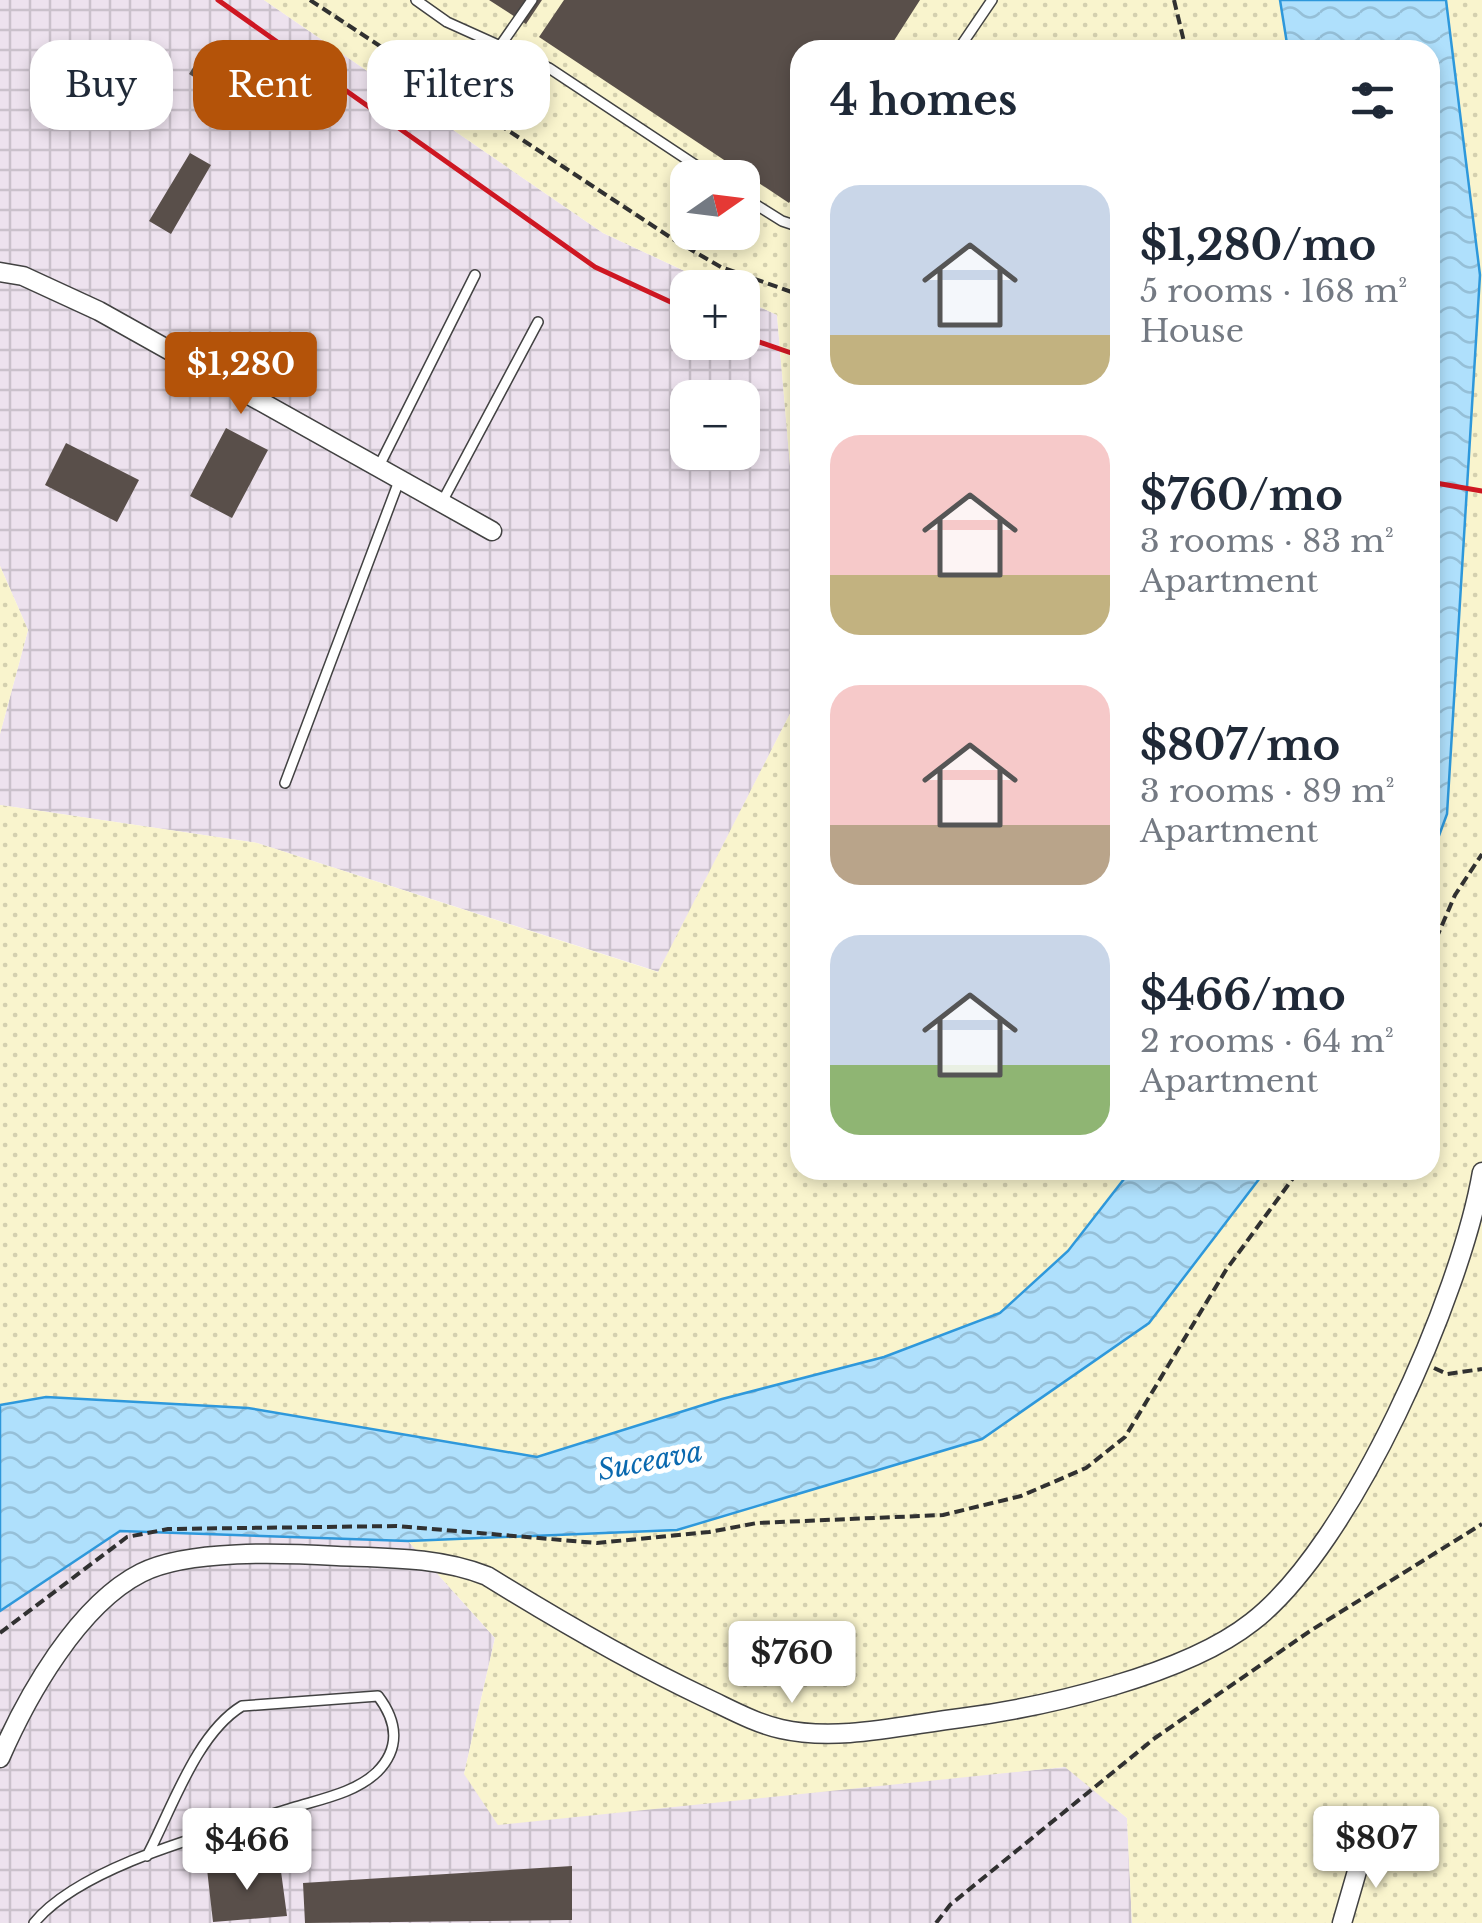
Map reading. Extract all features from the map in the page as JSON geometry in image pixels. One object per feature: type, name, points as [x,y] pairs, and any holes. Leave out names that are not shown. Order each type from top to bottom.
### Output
[{"type":"street","points":[[0,272],[23,276],[83,303],[492,531]]},
{"type":"street","points":[[0,1758],[25,1700],[106,1598],[142,1572],[220,1555],[309,1554],[460,1565],[487,1576],[645,1669],[781,1729],[864,1730],[1052,1702],[1182,1661],[1250,1624],[1271,1606],[1331,1532],[1420,1362],[1466,1248],[1482,1172]]},
{"type":"street","points":[[1342,1923],[1364,1846]]},
{"type":"lane","points":[[416,0],[447,22],[487,40]]},
{"type":"lane","points":[[504,40],[532,0]]},
{"type":"lane","points":[[965,40],[992,0]]},
{"type":"lane","points":[[550,69],[688,160]]},
{"type":"lane","points":[[760,207],[790,224]]},
{"type":"lane","points":[[379,466],[475,276]]},
{"type":"lane","points":[[442,502],[538,322]]},
{"type":"lane","points":[[285,783],[400,478]]},
{"type":"lane","points":[[34,1923],[46,1909],[81,1887],[147,1856],[346,1791],[376,1772],[393,1750],[395,1730],[388,1709],[378,1696],[242,1706],[228,1715],[200,1754],[147,1856]]},
{"type":"path","points":[[310,0],[676,241],[721,267],[790,291]]},
{"type":"path","points":[[1174,0],[1184,40]]},
{"type":"path","points":[[1440,930],[1455,895],[1482,854]]},
{"type":"path","points":[[0,1634],[127,1538],[168,1529],[397,1526],[597,1543],[708,1532],[757,1522],[943,1515],[1021,1496],[1086,1468],[1125,1437],[1206,1299],[1292,1180]]},
{"type":"path","points":[[1420,1362],[1447,1374],[1482,1369]]},
{"type":"path","points":[[936,1923],[950,1904],[1155,1738],[1310,1631],[1482,1524]]},
{"type":"shaded area","points":[[0,0],[264,0],[322,40],[193,40],[193,130],[347,130],[347,57],[367,71],[367,130],[453,130],[603,233],[682,270],[670,270],[670,360],[760,360],[760,307],[777,315],[790,466],[790,714],[659,972],[257,843],[0,805],[0,734],[28,630],[0,566]]},
{"type":"shaded area","points":[[264,0],[1280,0],[1286,40],[790,40],[790,466],[777,315],[760,307],[760,270],[682,270],[603,233],[453,130],[550,130],[550,40],[367,40],[367,71],[347,57],[347,40],[322,40]]},
{"type":"shaded area","points":[[1446,0],[1482,0],[1482,1923],[1132,1923],[1127,1818],[1065,1767],[498,1825],[464,1774],[495,1638],[408,1541],[677,1530],[1149,1323],[1258,1180],[1440,1180],[1440,832],[1447,813],[1480,275]]},
{"type":"shaded area","points":[[0,566],[28,630],[0,734]]},
{"type":"shaded area","points":[[790,714],[790,1180],[1123,1180],[1068,1251],[1000,1313],[884,1357],[722,1399],[537,1457],[248,1408],[46,1397],[0,1405],[0,805],[257,843],[658,972]]},
{"type":"shaded area","points":[[120,1531],[408,1541],[495,1638],[464,1774],[980,1775],[1066,1767],[1127,1818],[1132,1923],[0,1923],[0,1611]]},
{"type":"water","points":[[1280,0],[1446,0],[1480,275],[1447,814],[1440,833],[1440,40],[1286,40]]},
{"type":"water","name":"Suceava","points":[[1123,1180],[1258,1180],[1149,1323],[982,1439],[677,1530],[408,1541],[120,1531],[0,1611],[0,1405],[46,1397],[248,1408],[537,1457],[722,1399],[884,1357],[1000,1313],[1068,1251]]},
{"type":"building","points":[[489,0],[542,0],[526,24]]},
{"type":"building","points":[[564,0],[920,0],[894,40],[790,40],[789,203],[760,184],[760,160],[724,160],[550,44],[550,40],[539,37]]},
{"type":"building","points":[[190,153],[211,165],[171,234],[149,221]]},
{"type":"building","points":[[226,428],[268,450],[232,518],[190,496]]},
{"type":"building","points":[[66,443],[139,480],[117,522],[45,485]]},
{"type":"building","points":[[280,1864],[287,1916],[213,1922],[207,1869]]},
{"type":"building","points":[[572,1866],[572,1920],[305,1923],[303,1883]]},
{"type":"railway","points":[[218,0],[595,267],[670,302]]},
{"type":"railway","points":[[760,342],[790,353]]},
{"type":"railway","points":[[1440,484],[1482,491]]}]
